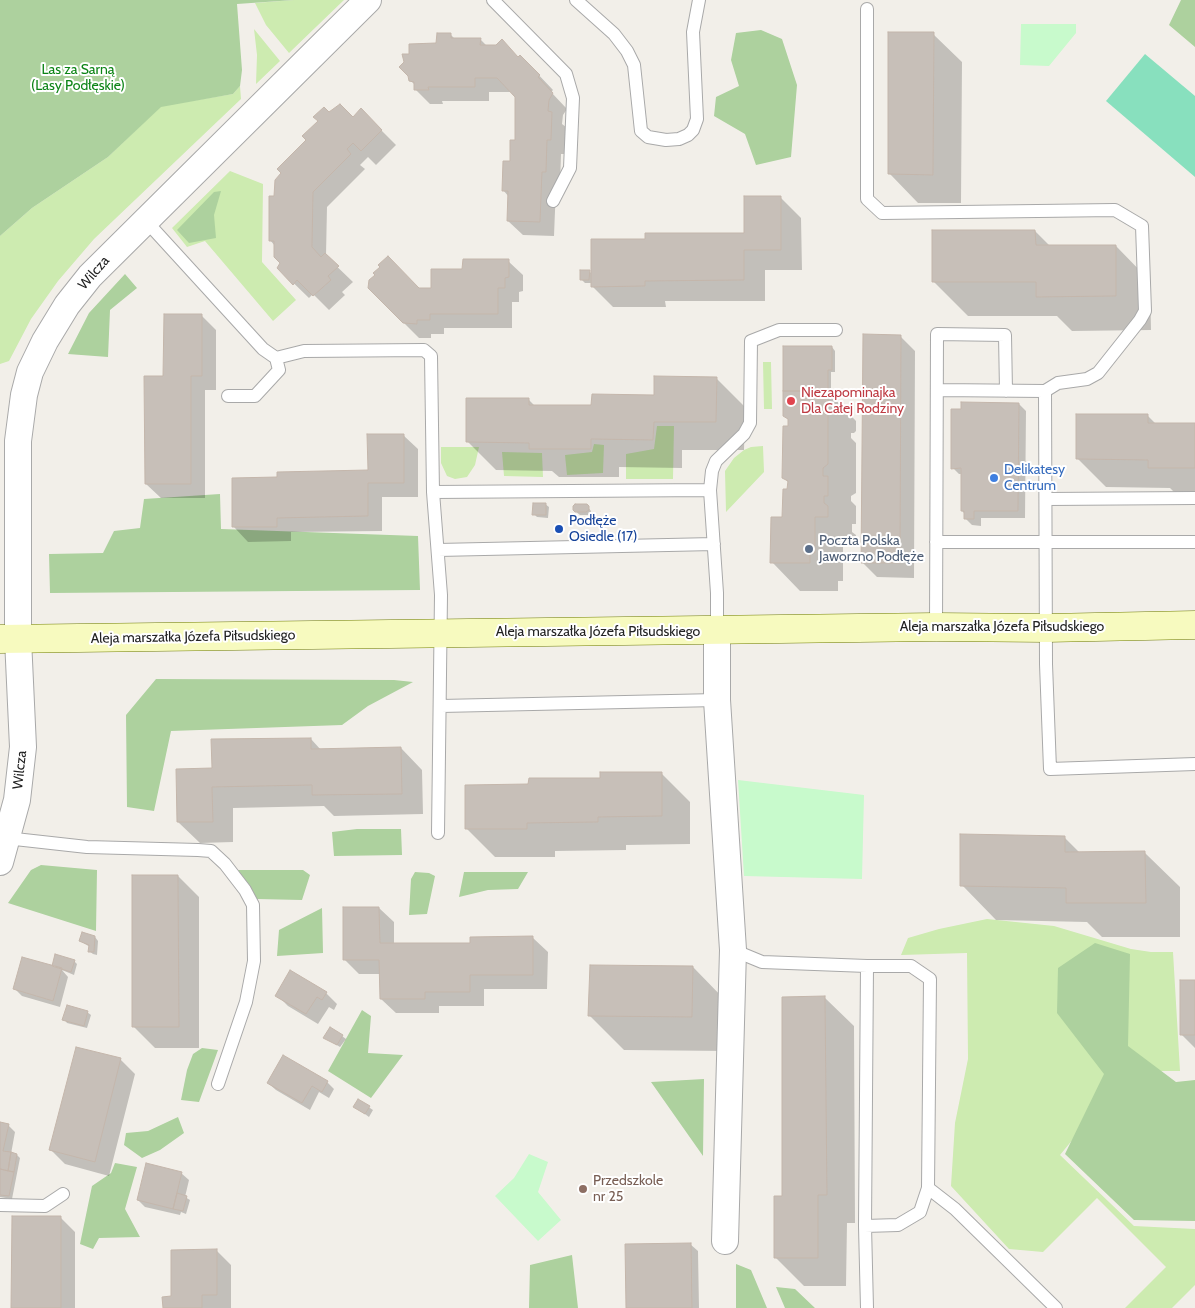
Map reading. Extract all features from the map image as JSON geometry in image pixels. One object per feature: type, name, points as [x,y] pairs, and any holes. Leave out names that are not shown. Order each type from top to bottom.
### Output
[{"type":"street","name":"Wilcza","points":[[3,848],[17,800],[23,747],[20,677],[9,639],[18,441],[28,378],[45,341],[67,305],[90,276],[368,0]]},
{"type":"street","name":"Aleja marszałka Józefa Piłsudskiego","points":[[9,639],[1195,625]]},
{"type":"street","points":[[717,630],[717,700],[733,950],[725,1240]]},
{"type":"lane","points":[[493,0],[566,74],[573,98],[570,168],[553,201]]},
{"type":"lane","points":[[576,0],[614,34],[634,65],[641,131],[648,137],[666,140],[679,139],[688,135],[693,130],[697,119],[693,32],[699,0]]},
{"type":"lane","points":[[866,9],[868,199],[882,213],[1115,210],[1142,226],[1144,310],[1140,320],[1098,374],[1087,379],[1058,383],[1045,391],[937,390]]},
{"type":"lane","points":[[146,221],[263,349],[276,358],[279,370],[254,396],[228,396]]},
{"type":"lane","points":[[717,630],[710,490],[712,472],[716,461],[744,434],[750,423],[751,342],[779,330],[836,330]]},
{"type":"lane","points":[[936,627],[937,334],[1005,335],[1006,391]]},
{"type":"lane","points":[[276,358],[304,351],[424,350],[431,356],[433,492],[441,595],[438,833]]},
{"type":"lane","points":[[1045,391],[1046,628],[1050,769],[1195,764]]},
{"type":"lane","points":[[433,492],[710,490]]},
{"type":"lane","points":[[1046,499],[1195,498]]},
{"type":"lane","points":[[936,542],[1195,542]]},
{"type":"lane","points":[[438,550],[714,544]]},
{"type":"lane","points":[[441,706],[717,700]]},
{"type":"lane","points":[[3,848],[87,847],[198,850],[211,852],[225,864],[245,890],[253,905],[254,961],[246,1002],[218,1084]]},
{"type":"lane","points":[[733,950],[762,962],[911,966],[930,980],[928,1188],[920,1212],[898,1224],[865,1226]]},
{"type":"lane","points":[[867,966],[865,1226],[867,1308]]},
{"type":"lane","points":[[928,1188],[955,1209],[1056,1308]]},
{"type":"lane","points":[[0,1205],[46,1206],[63,1194]]},
{"type":"green space","name":"Las za Sarną (Lasy Podłęskie)","points":[[0,0],[294,0],[237,4],[242,70],[240,86],[233,94],[161,107],[108,157],[32,208],[0,236]]},
{"type":"green space","points":[[294,0],[344,0],[289,53],[266,25],[255,3]]},
{"type":"green space","points":[[1181,0],[1195,0],[1195,47],[1169,25]]},
{"type":"green space","points":[[1021,24],[1076,24],[1076,33],[1049,66],[1020,65]]},
{"type":"green space","points":[[254,29],[280,61],[256,84],[257,55]]},
{"type":"green space","points":[[761,30],[782,39],[797,85],[791,157],[756,165],[745,134],[714,116],[716,97],[739,86],[731,60],[736,33]]},
{"type":"green space","points":[[1145,54],[1195,96],[1195,177],[1106,101]]},
{"type":"green space","points":[[240,86],[241,99],[94,239],[58,281],[31,319],[9,361],[0,364],[0,236],[32,208],[108,157],[161,106],[233,94]]},
{"type":"green space","points":[[230,171],[263,184],[262,262],[296,300],[273,321],[205,241],[187,247],[172,228]]},
{"type":"green space","points":[[221,191],[214,215],[216,238],[189,243],[177,230],[214,192]]},
{"type":"green space","points":[[125,274],[137,288],[110,310],[108,357],[68,354],[89,313]]},
{"type":"green space","points":[[763,362],[771,362],[772,409],[764,409]]},
{"type":"green space","points":[[657,426],[674,426],[673,479],[626,479],[626,454],[654,449]]},
{"type":"green space","points":[[594,444],[604,445],[603,473],[567,475],[565,455],[592,452]]},
{"type":"green space","points":[[763,446],[764,472],[726,512],[725,471],[734,458],[744,450]]},
{"type":"green space","points":[[441,447],[479,447],[475,465],[467,477],[455,479],[447,476],[441,463]]},
{"type":"green space","points":[[502,452],[542,453],[543,477],[504,476]]},
{"type":"green space","points":[[220,494],[221,529],[418,536],[420,590],[50,593],[49,554],[103,553],[114,531],[140,528],[144,499]]},
{"type":"green space","points":[[156,679],[394,680],[413,682],[368,706],[342,725],[171,731],[154,811],[127,807],[126,715]]},
{"type":"green space","points":[[738,780],[864,795],[862,879],[744,876]]},
{"type":"green space","points":[[357,829],[401,829],[402,855],[334,856],[332,832]]},
{"type":"green space","points":[[41,865],[97,870],[96,931],[8,903],[31,870]]},
{"type":"green space","points":[[238,870],[303,870],[310,875],[302,900],[257,899]]},
{"type":"green space","points":[[415,872],[429,873],[435,876],[427,914],[409,915],[411,879]]},
{"type":"green space","points":[[464,872],[528,872],[518,889],[488,890],[459,897]]},
{"type":"green space","points":[[322,908],[323,953],[277,956],[279,930]]},
{"type":"green space","points":[[987,919],[1054,926],[1131,949],[1151,952],[1173,952],[1180,1071],[1129,1071],[1060,1155],[1134,1226],[1195,1229],[1195,1285],[1172,1308],[1125,1308],[1166,1267],[1097,1198],[1043,1252],[1009,1249],[951,1186],[955,1123],[968,1059],[967,953],[901,955],[908,938],[939,929]]},
{"type":"green space","points":[[1095,943],[1130,954],[1128,1046],[1176,1082],[1195,1080],[1195,1221],[1134,1220],[1065,1154],[1104,1074],[1057,1013],[1058,968]]},
{"type":"green space","points":[[362,1010],[371,1016],[368,1053],[403,1055],[371,1098],[328,1071]]},
{"type":"green space","points":[[202,1048],[218,1050],[199,1102],[181,1100],[187,1070],[193,1054]]},
{"type":"green space","points":[[704,1079],[703,1156],[651,1082]]},
{"type":"green space","points":[[178,1117],[184,1133],[160,1150],[142,1158],[124,1145],[126,1133],[148,1131]]},
{"type":"green space","points":[[529,1154],[548,1162],[538,1192],[561,1220],[538,1241],[495,1196],[514,1178]]},
{"type":"green space","points":[[115,1163],[137,1167],[125,1209],[140,1237],[99,1238],[93,1249],[80,1244],[92,1186],[111,1173]]},
{"type":"green space","points":[[572,1255],[578,1308],[529,1308],[530,1265]]},
{"type":"green space","points":[[736,1264],[751,1270],[767,1308],[736,1308]]},
{"type":"green space","points":[[776,1287],[795,1289],[815,1308],[785,1308]]},
{"type":"building","points":[[888,32],[934,32],[933,175],[888,174]]},
{"type":"building","points":[[437,33],[451,33],[451,38],[481,38],[480,45],[496,45],[502,39],[518,57],[520,55],[540,75],[538,77],[553,93],[549,100],[548,111],[552,112],[551,140],[547,140],[546,172],[542,172],[540,222],[507,221],[508,191],[502,191],[503,161],[510,161],[510,140],[515,140],[515,97],[497,78],[475,78],[475,87],[428,87],[429,90],[414,90],[414,82],[409,81],[408,76],[399,67],[404,62],[402,54],[409,54],[409,44],[436,43]]},
{"type":"building","points":[[340,104],[353,117],[361,108],[382,130],[361,151],[353,143],[347,149],[351,154],[313,192],[312,247],[321,257],[325,253],[339,266],[328,276],[331,280],[313,296],[297,280],[293,285],[277,268],[280,263],[274,257],[274,241],[269,241],[269,196],[274,196],[275,180],[281,173],[277,169],[306,140],[302,136],[318,121],[313,117],[324,107],[329,112]]},
{"type":"building","points":[[744,196],[781,196],[781,250],[744,250],[744,280],[645,281],[645,286],[591,287],[591,239],[645,239],[645,233],[744,233]]},
{"type":"building","points":[[932,230],[1035,230],[1036,245],[1116,245],[1116,296],[1036,297],[1036,282],[932,282]]},
{"type":"building","points":[[388,256],[419,288],[431,288],[431,269],[462,269],[463,259],[509,259],[509,277],[505,278],[505,288],[498,288],[498,314],[430,314],[430,320],[417,320],[417,324],[403,323],[368,288],[369,280],[375,275],[373,273],[380,267],[378,265]]},
{"type":"building","points":[[580,270],[590,270],[589,280],[580,280]]},
{"type":"building","points":[[164,314],[202,314],[202,376],[191,376],[191,484],[145,484],[144,376],[163,376]]},
{"type":"building","points":[[863,334],[901,335],[900,563],[861,563]]},
{"type":"building","points":[[783,346],[832,346],[832,370],[828,370],[828,391],[783,391]]},
{"type":"building","points":[[654,376],[717,377],[716,422],[654,422],[653,440],[591,439],[591,449],[529,449],[529,443],[466,442],[466,398],[529,398],[529,405],[591,405],[592,394],[654,395]]},
{"type":"building","points":[[783,391],[828,391],[828,402],[826,405],[823,405],[823,413],[828,413],[828,464],[823,468],[823,476],[828,476],[828,496],[824,496],[824,503],[828,506],[828,517],[815,517],[815,553],[810,553],[810,563],[770,563],[771,517],[782,517],[783,489],[787,489],[788,481],[782,478],[783,426],[788,426],[788,419],[783,416]]},
{"type":"building","points":[[961,402],[1019,403],[1018,511],[974,511],[974,519],[964,519],[964,511],[961,511],[961,468],[951,469],[951,409],[961,409]]},
{"type":"building","points":[[1076,414],[1148,414],[1148,423],[1195,423],[1195,468],[1148,468],[1148,460],[1076,459]]},
{"type":"building","points":[[367,434],[404,434],[404,483],[368,483],[368,516],[277,518],[277,527],[232,527],[232,478],[277,477],[277,472],[368,470]]},
{"type":"building","points":[[533,503],[546,503],[546,515],[532,515]]},
{"type":"building","points":[[575,504],[587,504],[589,510],[586,512],[575,512],[573,506]]},
{"type":"building","points":[[311,738],[311,749],[401,747],[402,794],[312,795],[312,785],[212,787],[213,822],[177,822],[176,769],[212,768],[211,739]]},
{"type":"building","points":[[600,772],[662,772],[662,816],[598,817],[598,822],[527,823],[527,829],[465,829],[465,785],[528,784],[529,778],[600,778]]},
{"type":"building","points":[[960,834],[1065,836],[1065,852],[1145,851],[1146,903],[1066,903],[1066,888],[960,886]]},
{"type":"building","points":[[132,875],[178,875],[179,1027],[132,1027]]},
{"type":"building","points":[[343,907],[379,907],[380,943],[470,943],[470,937],[533,936],[533,975],[470,975],[470,992],[425,992],[425,999],[380,999],[379,960],[343,960]]},
{"type":"building","points":[[82,932],[95,936],[94,952],[88,952],[89,945],[79,941]]},
{"type":"building","points":[[55,954],[75,960],[71,972],[52,966]]},
{"type":"building","points":[[22,957],[62,968],[53,1001],[13,989]]},
{"type":"building","points":[[590,965],[693,966],[692,1017],[588,1016]]},
{"type":"building","points":[[290,970],[327,992],[322,1000],[317,997],[306,1014],[275,996]]},
{"type":"building","points":[[1180,980],[1195,980],[1195,1035],[1180,1035]]},
{"type":"building","points":[[825,996],[827,1195],[818,1195],[818,1258],[774,1258],[774,1196],[782,1196],[782,997]]},
{"type":"building","points":[[67,1005],[88,1011],[84,1026],[62,1020]]},
{"type":"building","points":[[330,1027],[343,1035],[337,1045],[323,1038]]},
{"type":"building","points":[[76,1047],[121,1058],[95,1162],[49,1150]]},
{"type":"building","points":[[283,1055],[328,1081],[322,1092],[312,1086],[302,1103],[267,1083]]},
{"type":"building","points":[[358,1099],[370,1106],[365,1114],[353,1107]]},
{"type":"building","points":[[0,1122],[9,1124],[3,1151],[11,1152],[8,1171],[0,1169]]},
{"type":"building","points":[[11,1152],[17,1154],[14,1172],[8,1171]]},
{"type":"building","points":[[146,1163],[182,1172],[173,1209],[137,1200]]},
{"type":"building","points":[[0,1169],[14,1172],[9,1196],[0,1195]]},
{"type":"building","points":[[177,1193],[187,1196],[183,1211],[173,1209]]},
{"type":"building","points":[[12,1216],[61,1216],[61,1308],[11,1308]]},
{"type":"building","points":[[691,1243],[692,1308],[626,1308],[625,1244]]},
{"type":"building","points":[[217,1249],[217,1295],[202,1295],[202,1308],[163,1308],[162,1297],[171,1296],[171,1250]]},
{"type":"place","name":"Niezapominajka Dla Całej Rodziny","points":[[791,401]]},
{"type":"place","name":"Delikatesy Centrum","points":[[994,478]]},
{"type":"place","name":"Podłęże Osiedle (17)","points":[[559,529]]},
{"type":"place","name":"Poczta Polska Jaworzno Podłęże","points":[[809,549]]},
{"type":"place","name":"Przedszkole nr 25","points":[[583,1189]]}]
